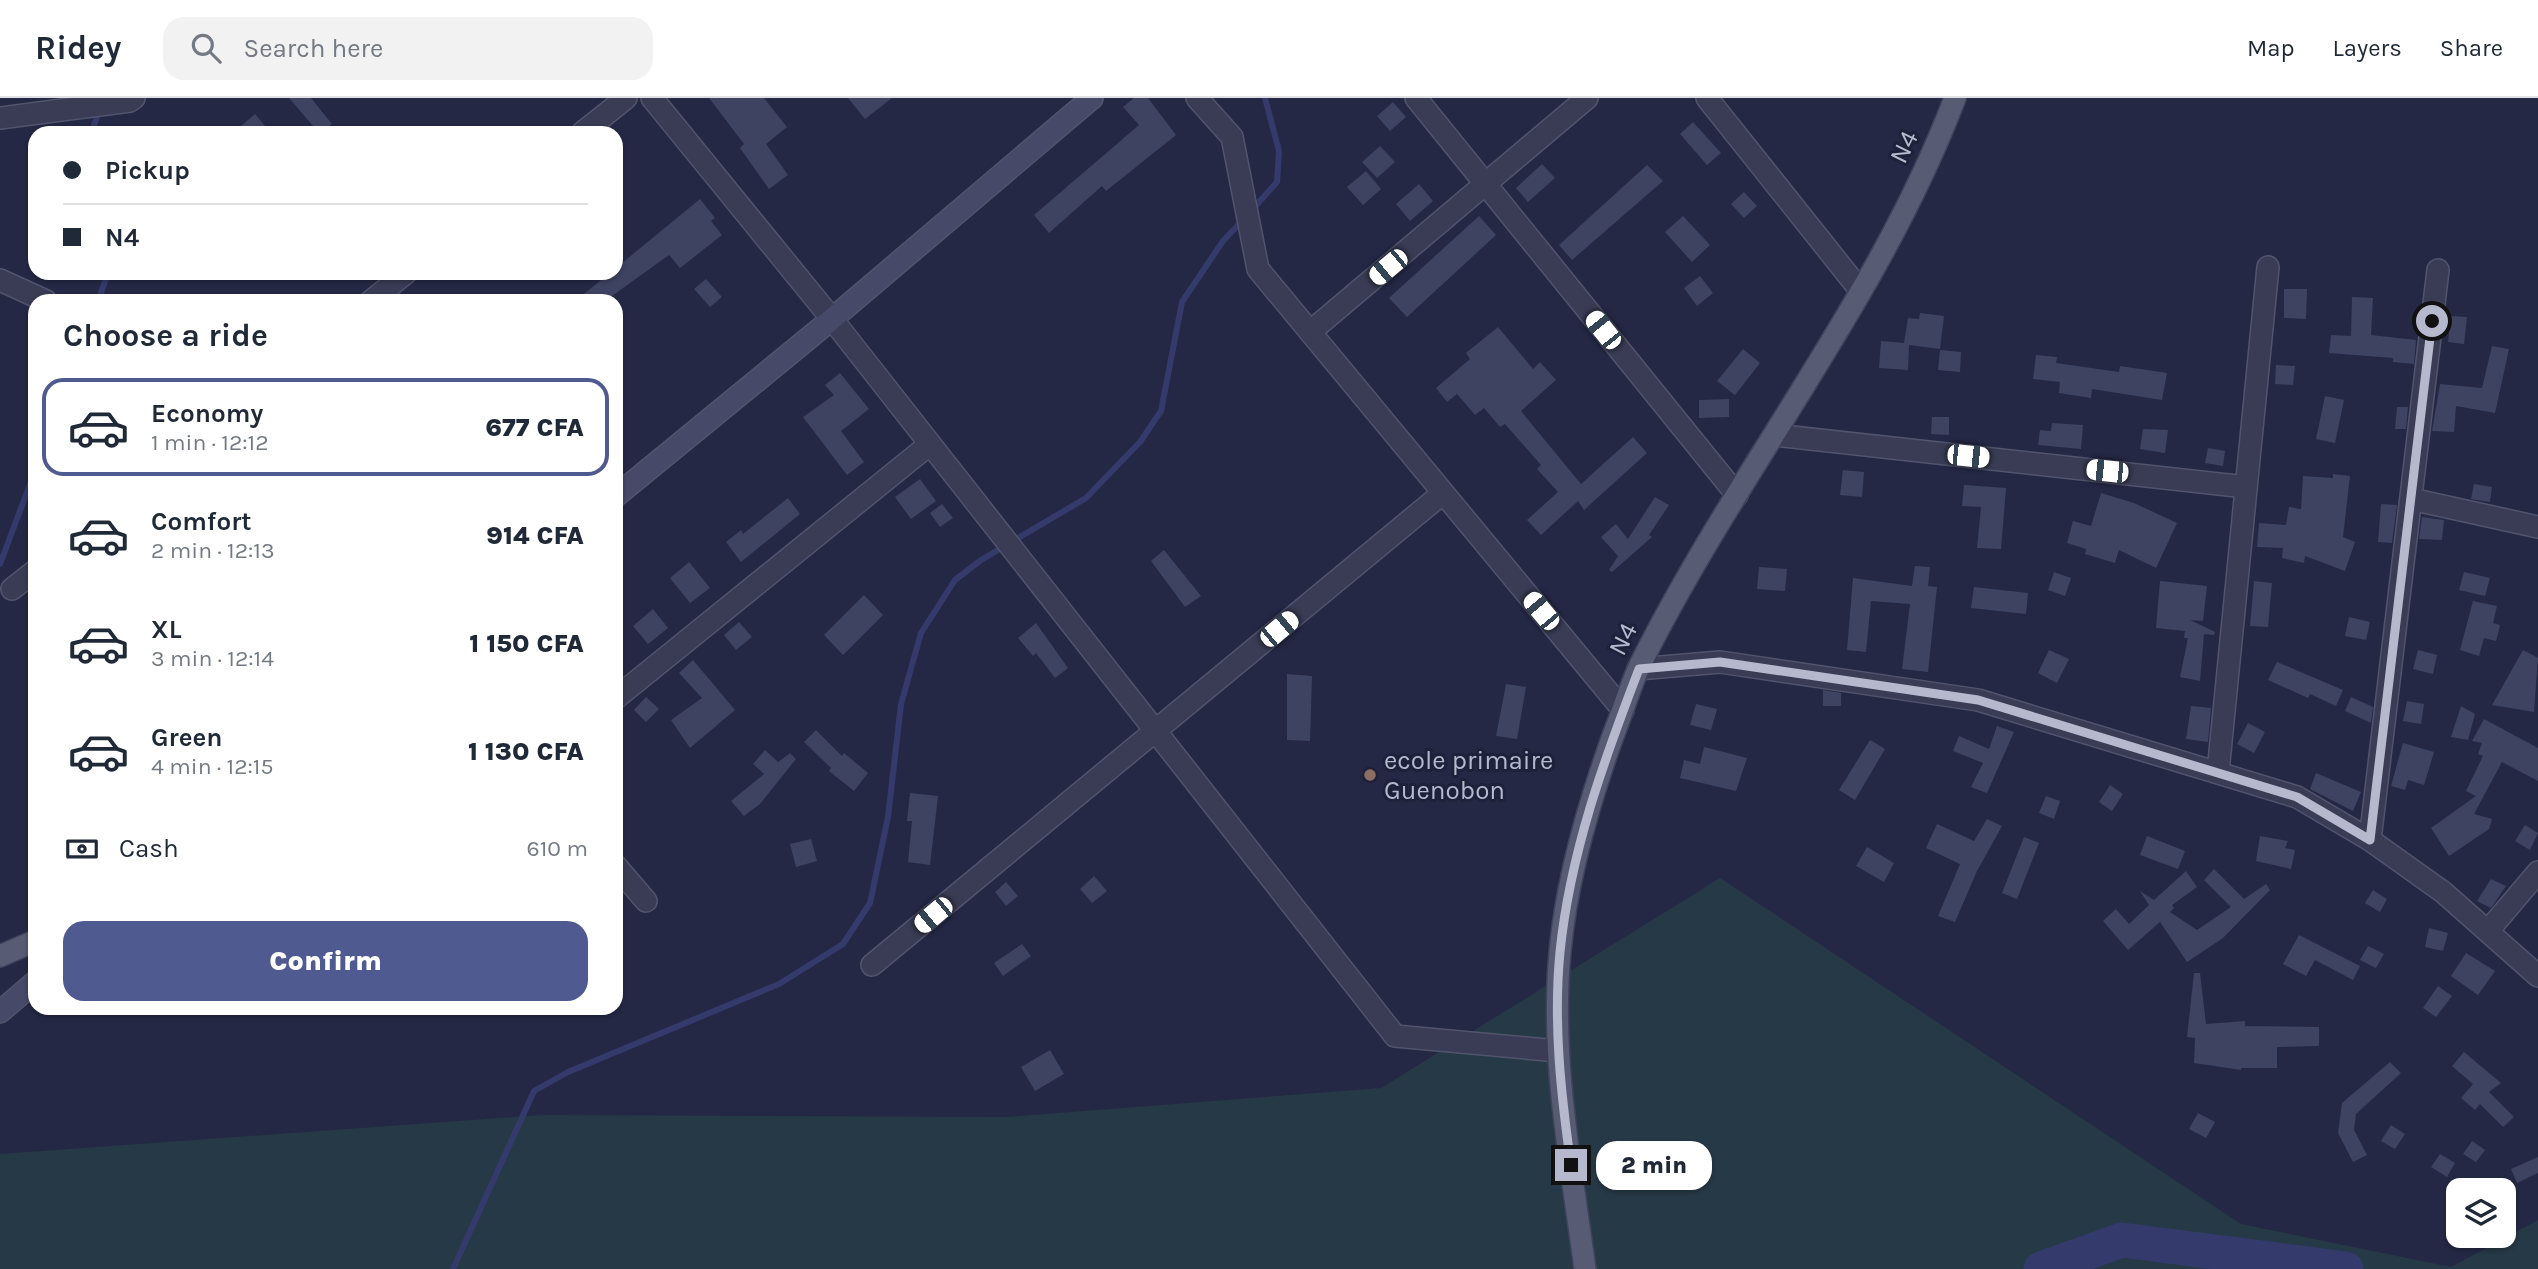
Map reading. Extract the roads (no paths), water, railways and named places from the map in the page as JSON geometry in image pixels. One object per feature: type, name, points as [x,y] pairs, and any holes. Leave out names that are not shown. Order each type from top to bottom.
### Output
[{"type":"main road","points":[[623,490],[832,319],[1092,98]]},
{"type":"main road","name":"N4","points":[[1585,1269],[1560,1087],[1560,953],[1570,886],[1597,780],[1639,669],[1677,595],[1898,223],[1939,139],[1955,98]]},
{"type":"main road","points":[[0,956],[28,944]]},
{"type":"main road","points":[[0,1012],[28,988]]},
{"type":"street","points":[[0,118],[130,101],[134,98]]},
{"type":"street","points":[[591,126],[626,98]]},
{"type":"street","points":[[652,98],[832,319],[1395,1036],[1558,1051]]},
{"type":"street","points":[[1197,98],[1232,137],[1258,269],[1623,710]]},
{"type":"street","points":[[1416,98],[1737,495]]},
{"type":"street","points":[[1310,332],[1587,98]]},
{"type":"street","points":[[1707,98],[1860,290]]},
{"type":"street","points":[[2218,772],[2268,267]]},
{"type":"street","points":[[2370,840],[2438,270]]},
{"type":"street","points":[[0,280],[31,294]]},
{"type":"street","points":[[380,294],[398,280]]},
{"type":"street","points":[[1774,435],[2246,487]]},
{"type":"street","points":[[623,692],[930,444]]},
{"type":"street","points":[[872,965],[1443,493]]},
{"type":"street","points":[[2410,499],[2538,527]]},
{"type":"street","points":[[12,589],[28,576]]},
{"type":"street","points":[[1639,669],[1720,662],[1978,700],[2297,797],[2370,840],[2443,892],[2538,976]]},
{"type":"street","points":[[2488,931],[2538,872]]},
{"type":"street","points":[[623,874],[646,901]]},
{"type":"waterway","points":[[1252,210],[1277,182],[1279,151],[1265,98]]},
{"type":"waterway","points":[[94,126],[100,109]]},
{"type":"waterway","points":[[453,1269],[534,1091],[568,1072],[779,984],[843,944],[870,903],[888,817],[901,704],[921,633],[955,580],[981,560],[1086,498],[1140,442],[1161,411],[1182,302],[1223,241],[1242,221]]},
{"type":"waterway","points":[[100,294],[106,280]]},
{"type":"waterway","points":[[0,564],[28,490]]},
{"type":"waterway","points":[[2041,1269],[2122,1240],[2346,1269]]},
{"type":"place","name":"ecole primaire Guenobon","points":[[1370,775]]}]
